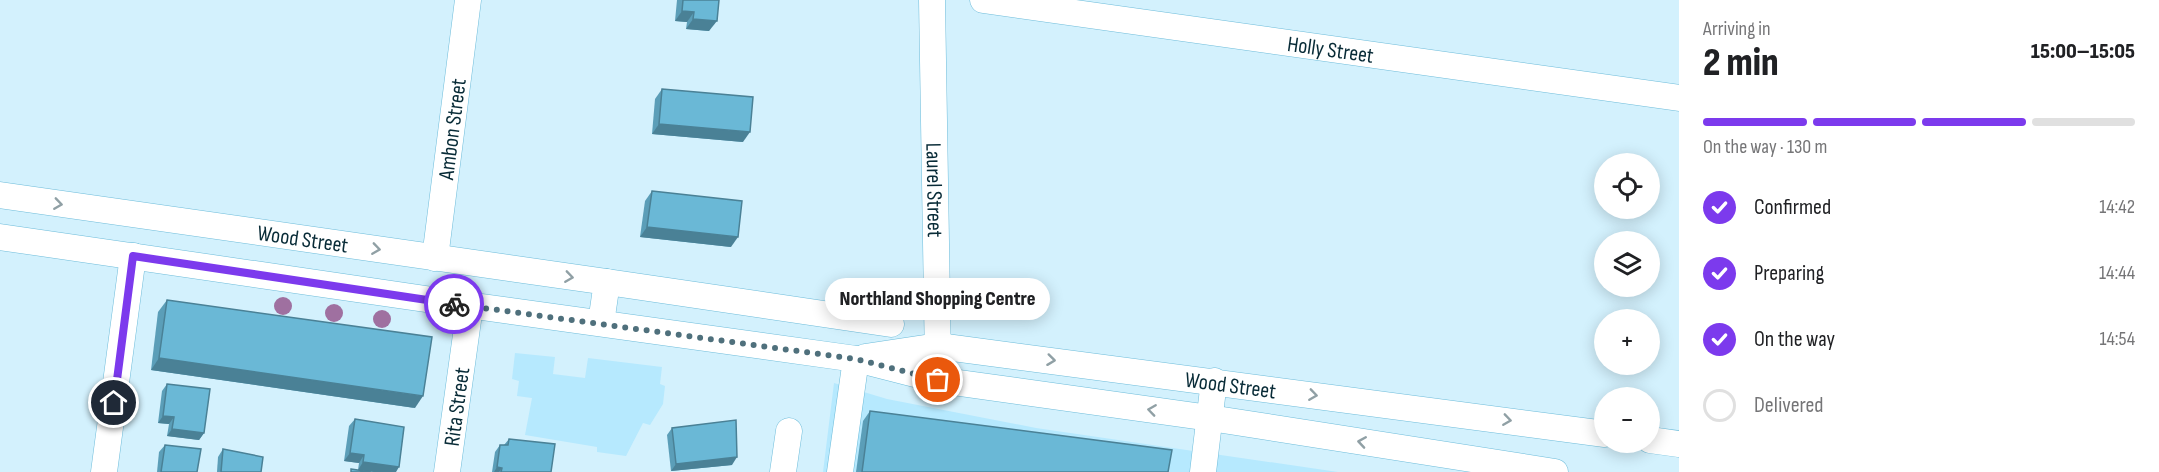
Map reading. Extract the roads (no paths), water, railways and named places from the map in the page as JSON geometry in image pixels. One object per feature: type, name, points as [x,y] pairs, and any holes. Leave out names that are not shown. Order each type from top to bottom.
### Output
[{"type":"street","name":"Ambon Street","points":[[435,258],[468,0]]},
{"type":"street","name":"Laurel Street","points":[[932,0],[938,380]]},
{"type":"street","name":"Holly Street","points":[[983,0],[1679,98]]},
{"type":"street","name":"Wood Street","points":[[0,195],[891,324]]},
{"type":"street","name":"Wood Street","points":[[0,237],[470,306],[856,359],[938,380],[1210,418],[1556,472]]},
{"type":"street","points":[[104,472],[133,256]]},
{"type":"street","points":[[601,323],[607,282]]},
{"type":"street","name":"Rita Street","points":[[447,472],[470,306]]},
{"type":"street","name":"Wood Street","points":[[856,359],[938,346],[1594,433]]},
{"type":"street","points":[[840,472],[856,359]]},
{"type":"street","points":[[1203,472],[1214,381]]},
{"type":"street","points":[[783,472],[789,431]]},
{"type":"street","points":[[1660,441],[1679,444]]},
{"type":"place","name":"Northland Shopping Centre","points":[[938,380]]}]
